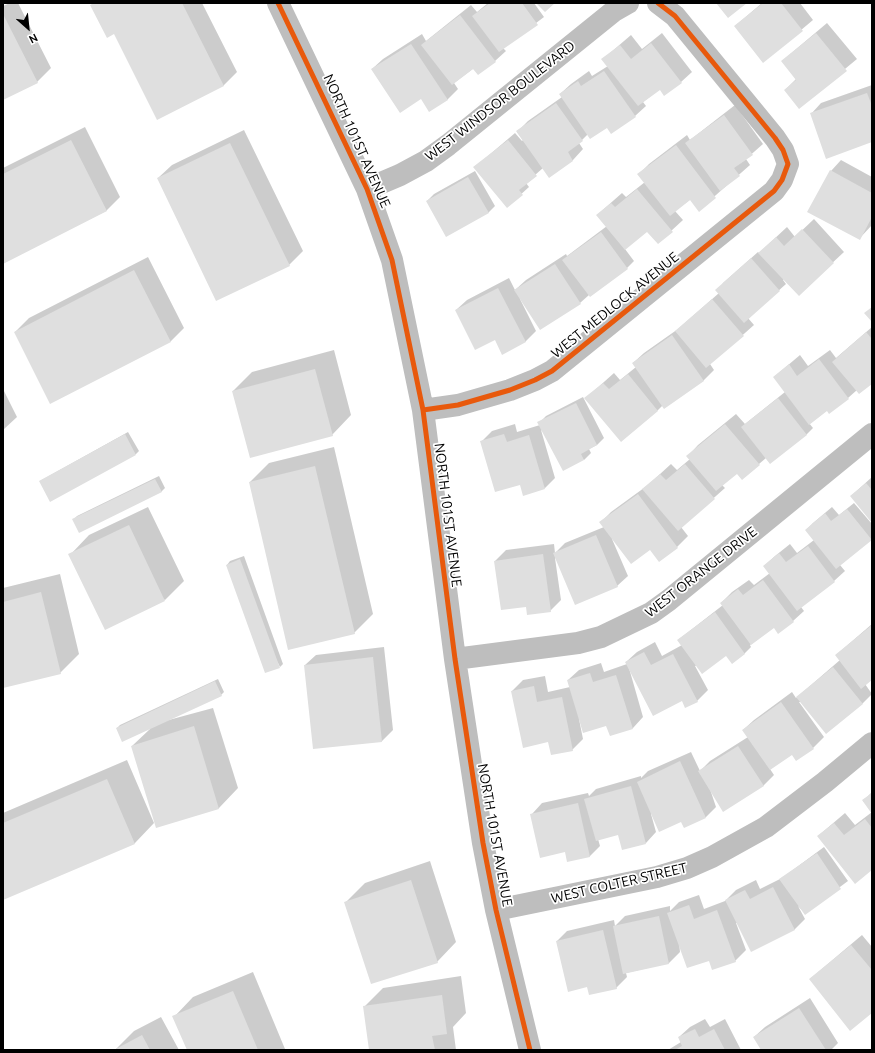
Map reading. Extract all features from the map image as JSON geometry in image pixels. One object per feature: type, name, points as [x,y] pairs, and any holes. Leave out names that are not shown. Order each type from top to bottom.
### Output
[{"type":"street","name":"NORTH 101ST AVENUE","points":[[278,3],[367,189],[392,260],[423,410],[455,659],[483,843],[496,910],[530,1050]]},
{"type":"street","name":"WEST WINDSOR BOULEVARD","points":[[367,189],[400,175],[448,145],[614,11],[628,3]]},
{"type":"street","name":"WEST MEDLOCK AVENUE","points":[[423,410],[458,404],[497,394],[535,380],[552,371],[774,191],[782,180],[788,164],[784,150],[776,138],[675,16],[658,3]]},
{"type":"street","name":"WEST ORANGE DRIVE","points":[[455,659],[578,643],[601,637],[651,613],[669,600],[872,434]]},
{"type":"street","name":"WEST COLTER STREET","points":[[496,910],[657,877],[687,868],[712,857],[766,827],[872,743]]},
{"type":"building","points":[[95,3],[182,3],[224,86],[157,120],[114,34],[107,38],[90,5]]},
{"type":"building","points":[[490,3],[522,3],[538,25],[499,52],[472,16]]},
{"type":"building","points":[[536,3],[555,3],[545,12]]},
{"type":"building","points":[[716,3],[747,3],[728,18]]},
{"type":"building","points":[[763,3],[781,3],[803,31],[763,63],[734,26]]},
{"type":"building","points":[[3,14],[38,83],[3,100]]},
{"type":"building","points":[[460,15],[496,62],[478,75],[473,69],[452,85],[421,45]]},
{"type":"building","points":[[816,33],[847,71],[799,109],[784,90],[796,80],[781,61]]},
{"type":"building","points":[[651,43],[682,83],[664,96],[660,90],[638,106],[601,59],[620,45],[631,59]]},
{"type":"building","points":[[411,44],[448,100],[429,112],[421,99],[400,113],[371,69]]},
{"type":"building","points":[[604,71],[636,117],[611,134],[607,128],[590,139],[559,94],[578,81],[581,86]]},
{"type":"building","points":[[867,93],[872,106],[872,142],[826,159],[810,113]]},
{"type":"building","points":[[556,103],[583,141],[568,152],[573,161],[549,178],[516,131]]},
{"type":"building","points":[[724,115],[753,155],[734,168],[740,176],[720,191],[685,143]]},
{"type":"building","points":[[71,140],[107,211],[3,264],[3,174]]},
{"type":"building","points":[[508,140],[537,176],[519,190],[523,195],[507,208],[473,167]]},
{"type":"building","points":[[230,143],[290,266],[216,301],[157,178]]},
{"type":"building","points":[[676,145],[716,198],[699,212],[690,200],[670,216],[637,174]]},
{"type":"building","points":[[830,170],[872,193],[872,217],[860,240],[807,212]]},
{"type":"building","points":[[468,177],[489,213],[446,237],[426,201]]},
{"type":"building","points":[[637,189],[673,232],[658,244],[647,232],[625,250],[596,215],[611,203],[615,207]]},
{"type":"building","points":[[802,229],[834,263],[799,296],[758,253],[776,237],[784,246]]},
{"type":"building","points":[[601,232],[628,269],[590,297],[562,260]]},
{"type":"building","points":[[751,258],[780,291],[744,323],[715,290]]},
{"type":"building","points":[[555,264],[581,304],[540,330],[514,290]]},
{"type":"building","points":[[134,270],[171,342],[50,404],[14,332]]},
{"type":"building","points":[[498,288],[526,342],[502,355],[495,340],[475,350],[455,310]]},
{"type":"building","points":[[712,299],[744,336],[706,368],[675,331]]},
{"type":"building","points":[[872,307],[872,322],[864,313]]},
{"type":"building","points":[[866,332],[872,339],[872,384],[859,394],[832,362]]},
{"type":"building","points":[[672,335],[704,381],[664,409],[632,363]]},
{"type":"building","points":[[819,359],[849,399],[829,414],[827,411],[809,425],[773,377],[789,364],[797,376]]},
{"type":"building","points":[[315,369],[333,436],[250,458],[232,391]]},
{"type":"building","points":[[628,374],[658,411],[621,442],[584,398],[603,383],[609,389]]},
{"type":"building","points":[[778,398],[807,435],[770,464],[741,427]]},
{"type":"building","points":[[576,403],[597,445],[581,454],[584,460],[563,471],[537,422]]},
{"type":"building","points":[[725,424],[760,465],[742,480],[737,474],[716,491],[686,456]]},
{"type":"building","points":[[125,434],[136,455],[50,502],[39,481]]},
{"type":"building","points":[[504,434],[507,442],[529,435],[545,489],[523,496],[520,485],[495,492],[480,441]]},
{"type":"building","points":[[685,464],[715,499],[678,531],[642,489],[660,474],[666,480]]},
{"type":"building","points":[[315,466],[355,634],[288,650],[249,482]]},
{"type":"building","points":[[155,479],[162,492],[79,533],[72,519]]},
{"type":"building","points":[[866,483],[872,490],[872,523],[850,496]]},
{"type":"building","points":[[638,494],[678,548],[659,562],[650,550],[631,564],[599,522]]},
{"type":"building","points":[[847,509],[872,540],[836,569],[805,530],[825,513],[831,521]]},
{"type":"building","points":[[129,525],[165,601],[105,630],[68,554]]},
{"type":"building","points":[[596,535],[618,587],[575,605],[553,553]]},
{"type":"building","points":[[808,546],[835,582],[797,611],[763,566],[779,553],[786,562]]},
{"type":"building","points":[[543,554],[551,612],[527,615],[526,607],[501,610],[494,561]]},
{"type":"building","points":[[240,559],[280,668],[265,673],[226,565]]},
{"type":"building","points":[[763,580],[794,622],[778,634],[774,628],[751,645],[720,603],[738,589],[743,595]]},
{"type":"building","points":[[41,592],[61,674],[3,688],[3,602]]},
{"type":"building","points":[[715,612],[745,654],[732,664],[726,656],[702,674],[677,640]]},
{"type":"building","points":[[872,625],[872,680],[861,689],[835,655]]},
{"type":"building","points":[[644,652],[651,665],[673,654],[698,702],[685,708],[682,701],[653,716],[625,662]]},
{"type":"building","points":[[373,657],[382,742],[313,749],[304,665]]},
{"type":"building","points":[[833,667],[863,704],[826,734],[796,697]]},
{"type":"building","points":[[590,673],[593,682],[616,675],[633,729],[610,736],[606,726],[583,733],[567,680]]},
{"type":"building","points":[[215,681],[222,696],[122,742],[116,728]]},
{"type":"building","points":[[534,686],[537,702],[562,697],[573,751],[551,755],[548,742],[523,748],[511,691]]},
{"type":"building","points":[[781,702],[814,749],[796,761],[792,755],[770,770],[742,730]]},
{"type":"building","points":[[194,726],[219,809],[156,828],[131,746]]},
{"type":"building","points":[[738,746],[764,786],[723,812],[698,771]]},
{"type":"building","points":[[680,761],[706,818],[684,828],[681,822],[659,832],[637,782]]},
{"type":"building","points":[[107,779],[135,844],[3,900],[3,823]]},
{"type":"building","points":[[631,786],[646,844],[622,850],[618,835],[596,841],[584,799]]},
{"type":"building","points":[[872,793],[872,814],[862,800]]},
{"type":"building","points":[[578,803],[590,857],[567,862],[565,852],[540,858],[530,814]]},
{"type":"building","points":[[865,819],[872,828],[872,870],[855,884],[817,836],[834,823],[844,835]]},
{"type":"building","points":[[817,853],[841,889],[805,915],[779,879]]},
{"type":"building","points":[[411,880],[438,963],[371,984],[344,902]]},
{"type":"building","points":[[773,887],[795,930],[751,952],[725,900],[745,890],[750,899]]},
{"type":"building","points":[[689,905],[694,919],[717,910],[736,962],[712,970],[709,961],[687,968],[667,913]]},
{"type":"building","points":[[659,916],[669,964],[623,974],[613,926]]},
{"type":"building","points":[[603,930],[617,989],[589,995],[587,987],[568,992],[556,941]]},
{"type":"building","points":[[851,945],[872,970],[872,1013],[850,1031],[809,979]]},
{"type":"building","points":[[233,991],[258,1050],[187,1050],[172,1016]]},
{"type":"building","points":[[442,995],[447,1034],[432,1036],[435,1050],[369,1050],[363,1006]]},
{"type":"building","points":[[799,1008],[826,1050],[761,1050],[753,1037]]},
{"type":"building","points":[[695,1029],[699,1037],[714,1029],[725,1050],[675,1050],[682,1046],[678,1037]]},
{"type":"building","points":[[142,1035],[150,1050],[114,1050]]},
{"type":"cycle path","points":[[278,3],[367,189],[392,260],[423,410],[455,659],[483,843],[496,910],[530,1050]]},
{"type":"cycle path","points":[[423,410],[458,405],[510,390],[552,371],[774,191],[782,180],[788,164],[783,150],[775,138],[675,16],[658,3]]}]
